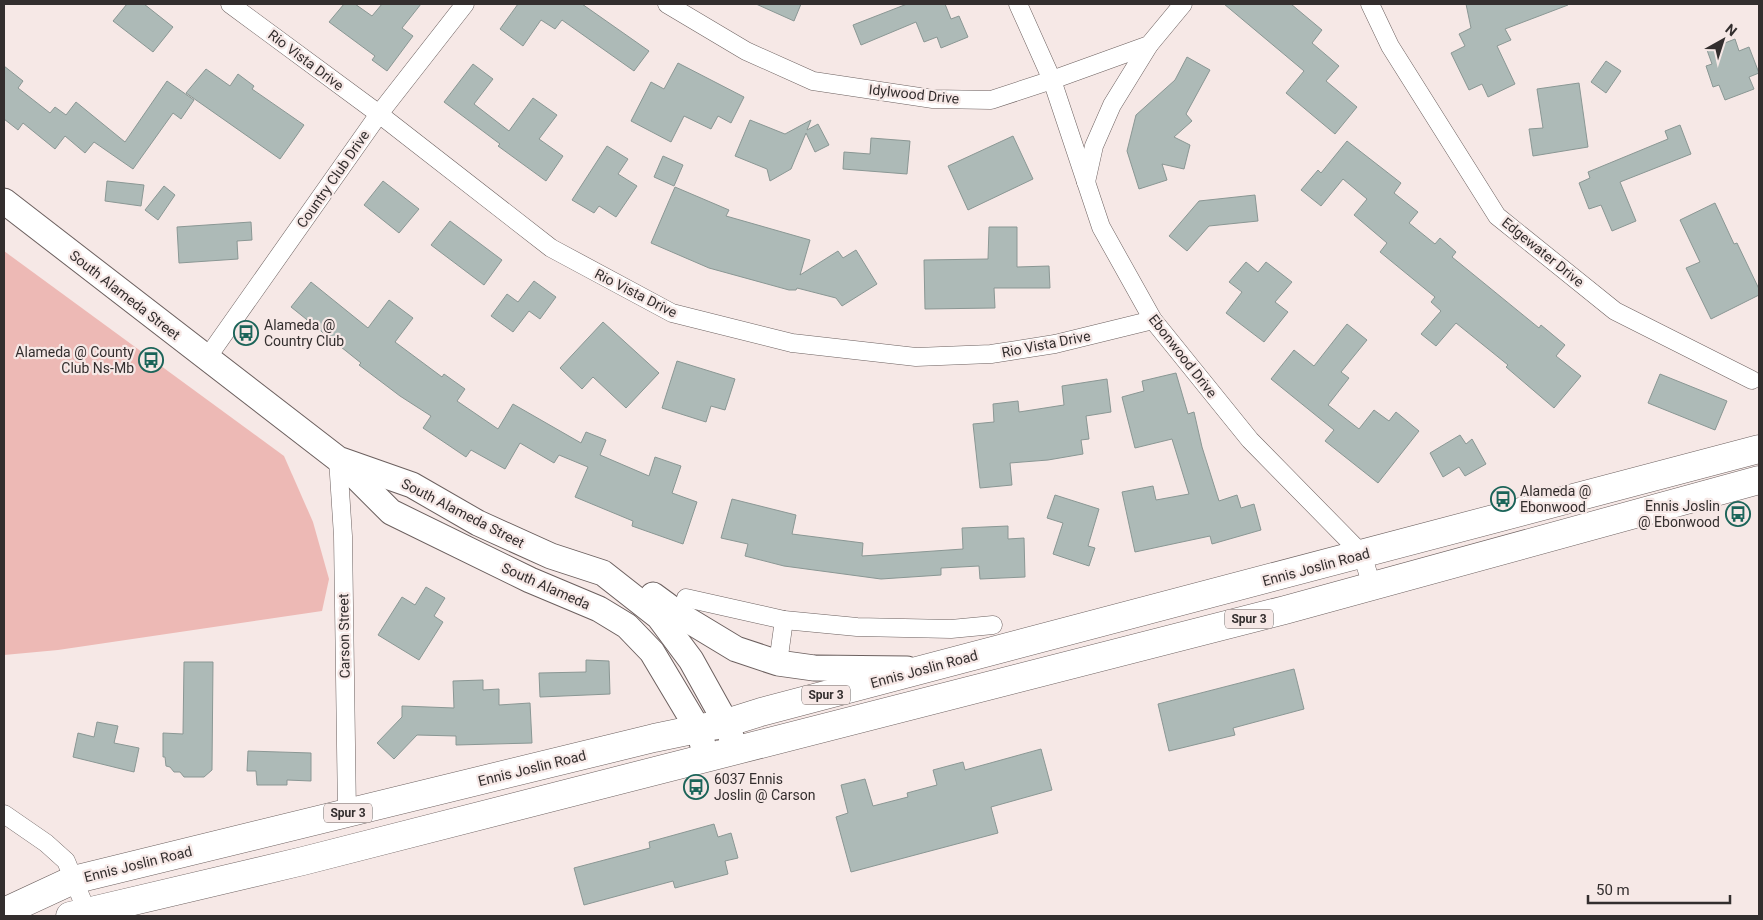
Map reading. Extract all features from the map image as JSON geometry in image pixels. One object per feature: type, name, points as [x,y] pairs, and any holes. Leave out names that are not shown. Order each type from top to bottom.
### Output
[{"type":"main road","name":"South Alameda Street","points":[[4,200],[338,459],[412,485],[478,523],[551,556],[603,573],[659,617],[691,660],[726,723],[736,750]]},
{"type":"main road","name":"Ennis Joslin Road","points":[[4,912],[73,880],[654,738],[726,723],[1759,449]]},
{"type":"main road","name":"South Alameda","points":[[338,459],[391,512],[514,572],[600,609],[627,626],[652,652],[698,729],[707,758]]},
{"type":"main road","name":"Spur 3","points":[[78,914],[312,859],[707,758],[1372,586],[1759,480]]},
{"type":"main road","points":[[603,573],[640,586],[682,617],[736,649],[778,663],[814,668],[927,669]]},
{"type":"street","name":"Rio Vista Drive","points":[[230,4],[379,114],[551,248],[672,314],[792,343],[916,357],[1000,353],[1055,344],[1153,320]]},
{"type":"street","name":"Country Club Drive","points":[[207,358],[379,114],[465,4]]},
{"type":"street","name":"Idylwood Drive","points":[[667,4],[746,51],[813,81],[933,99],[991,100],[1149,45]]},
{"type":"street","name":"Ebonwood Drive","points":[[1018,4],[1052,80],[1101,227],[1153,320],[1250,440],[1362,554],[1372,586]]},
{"type":"street","points":[[1086,183],[1094,146],[1112,105],[1149,45],[1183,4]]},
{"type":"street","name":"Edgewater Drive","points":[[1370,4],[1390,46],[1497,216],[1615,311],[1752,380]]},
{"type":"street","name":"Carson Street","points":[[338,459],[343,536],[347,814]]},
{"type":"street","points":[[686,598],[784,620],[866,627],[951,629],[993,625]]},
{"type":"street","points":[[778,663],[784,620]]},
{"type":"street","points":[[4,814],[46,843],[66,861],[73,880],[78,914]]},
{"type":"shaded area","points":[[4,251],[284,456],[313,522],[329,579],[322,611],[58,650],[4,655]]},
{"type":"building","points":[[127,4],[144,4],[173,27],[153,52],[113,21]]},
{"type":"building","points":[[344,4],[355,4],[372,16],[382,4],[421,4],[402,28],[413,36],[387,71],[372,60],[375,56],[329,22]]},
{"type":"building","points":[[518,4],[582,4],[649,51],[634,71],[562,20],[555,29],[541,20],[523,46],[500,29]]},
{"type":"building","points":[[756,4],[801,4],[794,21]]},
{"type":"building","points":[[907,4],[945,4],[951,19],[959,16],[968,37],[941,48],[937,37],[924,42],[916,22],[861,45],[853,25]]},
{"type":"building","points":[[1224,4],[1291,4],[1322,30],[1312,43],[1339,66],[1326,81],[1357,107],[1335,134],[1286,93],[1304,71]]},
{"type":"building","points":[[1466,4],[1568,5],[1505,29],[1511,40],[1497,46],[1515,84],[1488,97],[1482,84],[1469,90],[1451,53],[1465,46],[1459,34],[1471,28]]},
{"type":"building","points":[[1735,39],[1739,51],[1749,47],[1759,73],[1749,77],[1754,89],[1725,100],[1719,85],[1713,87],[1706,66],[1712,64],[1707,50]]},
{"type":"building","points":[[1187,57],[1210,70],[1186,114],[1192,121],[1174,137],[1190,145],[1184,169],[1162,164],[1167,180],[1139,189],[1127,151],[1136,115],[1175,80]]},
{"type":"building","points":[[1606,61],[1621,71],[1606,93],[1591,82]]},
{"type":"building","points":[[678,63],[744,97],[731,123],[718,116],[711,129],[684,116],[671,142],[631,121],[651,82],[664,89]]},
{"type":"building","points":[[473,64],[493,79],[474,104],[509,131],[533,98],[557,115],[539,139],[563,156],[546,181],[498,146],[500,144],[444,102]]},
{"type":"building","points":[[4,66],[23,81],[18,88],[50,113],[55,107],[66,115],[76,102],[125,142],[167,81],[194,100],[181,119],[173,113],[133,169],[94,142],[85,153],[65,136],[55,149],[23,123],[18,130],[4,119]]},
{"type":"building","points":[[206,69],[230,86],[238,74],[254,86],[252,89],[304,125],[280,159],[186,93]]},
{"type":"building","points":[[1579,83],[1588,147],[1533,156],[1529,129],[1543,128],[1537,89]]},
{"type":"building","points":[[750,120],[785,134],[811,120],[807,130],[818,124],[829,145],[815,152],[806,133],[791,169],[770,181],[767,169],[735,156]]},
{"type":"building","points":[[1680,125],[1691,154],[1620,182],[1636,221],[1612,231],[1601,205],[1589,209],[1579,183],[1590,178],[1588,172],[1668,139],[1665,131]]},
{"type":"building","points":[[1013,136],[1033,179],[968,210],[948,166]]},
{"type":"building","points":[[871,138],[910,141],[907,174],[843,169],[844,152],[870,154]]},
{"type":"building","points":[[1347,141],[1401,183],[1394,193],[1418,212],[1409,223],[1435,244],[1440,238],[1456,252],[1452,257],[1539,328],[1541,325],[1565,345],[1556,356],[1581,376],[1554,408],[1506,367],[1508,365],[1456,323],[1436,346],[1421,334],[1441,311],[1431,302],[1435,297],[1380,252],[1387,243],[1354,215],[1367,199],[1343,179],[1321,206],[1301,190],[1318,170],[1321,173]]},
{"type":"building","points":[[607,146],[628,159],[618,174],[637,186],[616,217],[599,206],[594,213],[572,200]]},
{"type":"building","points":[[663,156],[683,165],[674,186],[654,177]]},
{"type":"building","points":[[107,181],[144,185],[141,206],[105,201]]},
{"type":"building","points":[[383,181],[419,209],[399,233],[364,205]]},
{"type":"building","points":[[164,186],[175,195],[158,220],[145,210]]},
{"type":"building","points":[[675,187],[729,210],[726,216],[810,240],[800,275],[838,251],[843,258],[856,250],[877,284],[842,306],[836,298],[797,288],[796,290],[789,290],[709,268],[651,243]]},
{"type":"building","points":[[1255,195],[1258,221],[1209,226],[1187,251],[1169,236],[1199,201]]},
{"type":"building","points":[[1715,203],[1734,244],[1737,243],[1759,289],[1759,295],[1711,319],[1686,268],[1700,262],[1680,220]]},
{"type":"building","points":[[450,221],[502,260],[484,285],[431,245]]},
{"type":"building","points":[[251,222],[252,240],[237,241],[238,259],[179,263],[177,227]]},
{"type":"building","points":[[989,227],[1017,227],[1017,267],[1049,266],[1050,288],[994,288],[995,308],[925,309],[924,260],[988,259]]},
{"type":"building","points":[[1246,262],[1258,272],[1266,262],[1292,282],[1275,302],[1288,312],[1264,342],[1226,313],[1242,292],[1229,282]]},
{"type":"building","points":[[534,281],[556,297],[540,319],[529,311],[513,332],[491,316],[507,294],[518,302]]},
{"type":"building","points":[[311,282],[368,328],[389,300],[413,318],[395,342],[442,377],[444,374],[465,389],[457,401],[498,429],[513,404],[581,443],[586,432],[606,440],[600,455],[649,476],[655,457],[681,466],[672,493],[697,502],[683,544],[632,526],[633,521],[575,497],[588,467],[559,455],[554,463],[520,443],[505,469],[471,450],[466,457],[423,428],[431,416],[400,396],[359,365],[361,363],[291,307]]},
{"type":"building","points":[[603,322],[659,373],[626,408],[593,377],[582,389],[560,368]]},
{"type":"building","points":[[1347,324],[1367,340],[1341,372],[1349,378],[1328,405],[1359,429],[1374,410],[1389,421],[1396,412],[1419,431],[1378,483],[1325,441],[1334,430],[1271,379],[1294,350],[1314,366]]},
{"type":"building","points":[[677,361],[735,379],[725,410],[711,406],[706,422],[662,408]]},
{"type":"building","points":[[1176,373],[1188,414],[1194,412],[1202,447],[1219,501],[1237,495],[1241,508],[1254,504],[1261,530],[1212,544],[1210,536],[1135,552],[1122,492],[1153,486],[1156,500],[1189,494],[1172,439],[1135,448],[1122,397],[1144,391],[1142,381]]},
{"type":"building","points":[[1660,374],[1727,401],[1715,430],[1648,403]]},
{"type":"building","points":[[1107,379],[1111,412],[1086,416],[1089,439],[1081,440],[1083,454],[1048,460],[1010,463],[1012,485],[980,488],[973,424],[994,422],[993,404],[1018,401],[1019,412],[1064,405],[1062,386]]},
{"type":"building","points":[[1460,435],[1466,444],[1472,439],[1486,464],[1465,476],[1459,467],[1443,477],[1430,453]]},
{"type":"building","points":[[1055,495],[1099,509],[1088,546],[1095,548],[1089,566],[1053,554],[1063,523],[1047,518]]},
{"type":"building","points":[[732,499],[796,515],[792,534],[863,543],[862,556],[963,549],[962,528],[1008,526],[1008,539],[1024,538],[1025,577],[980,579],[979,566],[941,568],[941,575],[881,579],[784,566],[745,556],[748,544],[721,538]]},
{"type":"building","points":[[426,587],[445,598],[434,616],[443,622],[419,660],[378,635],[402,597],[415,605]]},
{"type":"building","points":[[586,660],[609,661],[610,694],[540,697],[539,673],[586,672]]},
{"type":"building","points":[[184,662],[213,662],[212,770],[204,777],[184,777],[180,772],[174,772],[170,767],[166,766],[165,757],[163,757],[163,733],[183,734]]},
{"type":"building","points":[[1294,669],[1304,709],[1233,728],[1235,735],[1169,751],[1158,704]]},
{"type":"building","points":[[483,680],[483,690],[499,689],[499,705],[530,703],[532,743],[456,745],[456,736],[417,735],[394,759],[377,743],[402,717],[402,706],[454,708],[453,681]]},
{"type":"building","points":[[97,722],[118,726],[114,743],[139,748],[134,772],[73,757],[78,733],[94,737]]},
{"type":"building","points":[[1041,749],[1052,790],[991,807],[998,833],[851,872],[836,817],[848,813],[841,785],[865,779],[873,806],[908,797],[907,793],[937,785],[933,770],[963,762],[965,770]]},
{"type":"building","points":[[248,751],[311,753],[311,781],[287,780],[287,785],[257,785],[256,771],[247,771]]},
{"type":"building","points":[[714,824],[718,837],[731,833],[738,858],[725,861],[728,874],[675,888],[673,881],[584,905],[574,868],[650,848],[649,842]]},
{"type":"place","name":"Alameda @ Country Club","points":[[246,333]]},
{"type":"place","name":"Alameda @ County Club Ns-Mb","points":[[151,360]]},
{"type":"place","name":"Alameda @ Ebonwood","points":[[1503,499]]},
{"type":"place","name":"Ennis Joslin @ Ebonwood","points":[[1738,514]]},
{"type":"place","name":"6037 Ennis Joslin @ Carson","points":[[696,787]]}]
